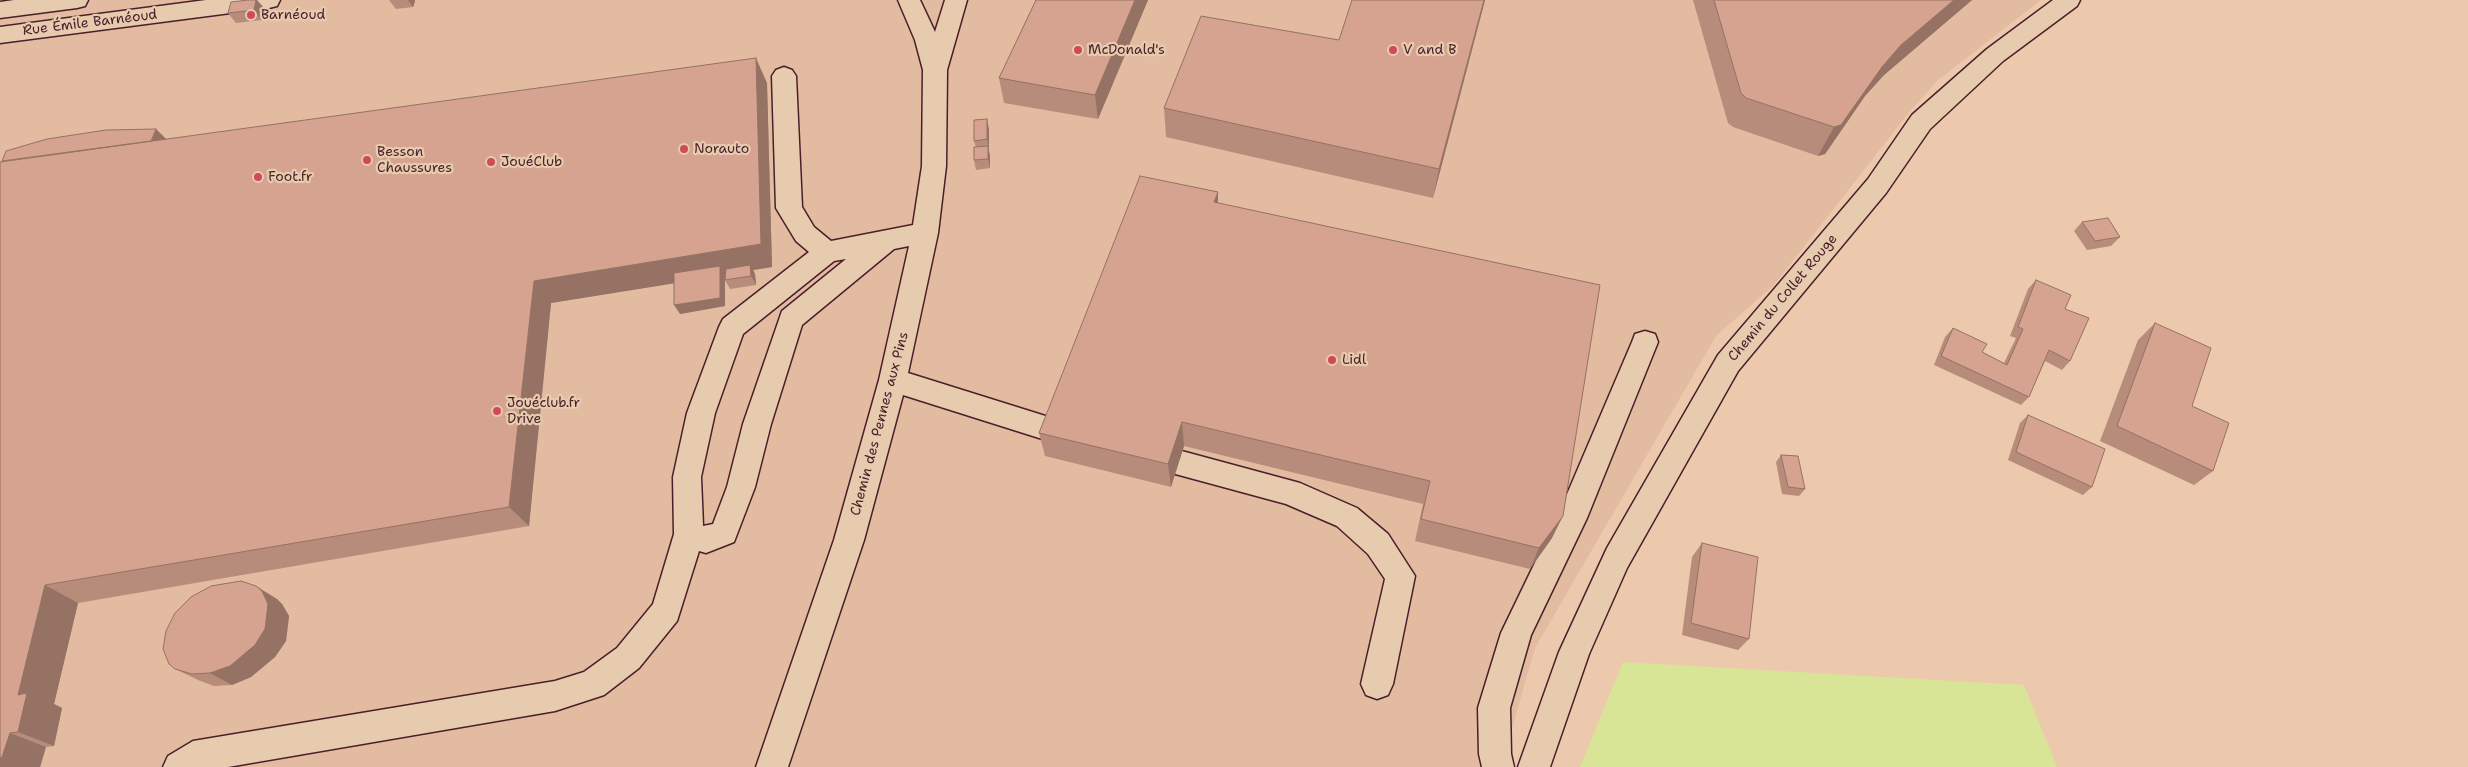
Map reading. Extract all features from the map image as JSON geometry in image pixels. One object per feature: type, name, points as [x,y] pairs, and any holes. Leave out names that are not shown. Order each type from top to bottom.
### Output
[{"type":"street","name":"Rue Émile Barnéoud","points":[[0,10],[77,0]]},
{"type":"street","name":"Rue Émile Barnéoud","points":[[0,35],[269,0]]},
{"type":"street","name":"Chemin des Pennes aux Pins","points":[[772,767],[849,540],[893,380],[925,233],[934,166],[935,70],[927,40],[908,0]]},
{"type":"street","name":"Chemin des Pennes aux Pins","points":[[935,70],[956,0]]},
{"type":"street","name":"Chemin du Collet Rouge","points":[[1534,767],[1574,652],[1617,558],[1728,363],[1877,186],[1921,122],[1995,55],[2069,0]]},
{"type":"street","points":[[784,76],[789,208],[805,234],[827,252]]},
{"type":"street","points":[[179,767],[193,757],[555,696],[593,684],[628,658],[666,611],[689,534],[687,476],[701,413],[732,327],[827,252],[925,233]]},
{"type":"street","points":[[689,534],[706,540],[724,533],[741,487],[757,424],[791,319],[887,240]]},
{"type":"street","points":[[1498,767],[1495,754],[1494,708],[1516,633],[1572,518],[1645,342]]},
{"type":"street","points":[[893,380],[1055,431]]},
{"type":"street","points":[[1178,463],[1290,492],[1347,517],[1378,544],[1400,576],[1377,684]]},
{"type":"shaded area","points":[[0,0],[2041,0],[1937,81],[1907,115],[1774,285],[1716,336],[1535,648],[1501,767],[0,767]]},
{"type":"green space","points":[[1623,662],[2024,685],[2057,767],[1580,767]]},
{"type":"building","points":[[256,0],[254,10],[228,13],[231,2]]},
{"type":"building","points":[[1036,0],[1135,0],[1095,95],[999,78]]},
{"type":"building","points":[[1352,0],[1484,0],[1439,169],[1164,108],[1201,16],[1339,40]]},
{"type":"building","points":[[1714,0],[1954,0],[1901,45],[1882,67],[1841,125],[1834,127],[1746,98],[1741,93]]},
{"type":"building","points":[[756,58],[761,244],[534,281],[509,507],[45,585],[18,695],[27,693],[18,732],[10,733],[0,758],[0,162]]},
{"type":"building","points":[[987,119],[987,139],[974,141],[974,120]]},
{"type":"building","points":[[156,129],[151,141],[2,161],[6,151],[47,139],[106,130]]},
{"type":"building","points":[[988,146],[988,159],[974,160],[974,147]]},
{"type":"building","name":"Lidl","points":[[1140,176],[1218,192],[1214,202],[1600,285],[1563,516],[1539,548],[1421,519],[1430,481],[1182,422],[1168,464],[1039,433]]},
{"type":"building","points":[[2108,218],[2120,237],[2095,241],[2082,222]]},
{"type":"building","points":[[750,265],[751,276],[725,280],[726,269]]},
{"type":"building","points":[[720,266],[720,298],[674,305],[674,273]]},
{"type":"building","points":[[2036,280],[2071,295],[2065,309],[2089,318],[2070,361],[2049,350],[2029,397],[1941,356],[1953,328],[1987,344],[1982,352],[2007,365],[2023,329],[2018,327]]},
{"type":"building","points":[[2155,323],[2211,348],[2192,406],[2229,423],[2213,471],[2117,426]]},
{"type":"building","points":[[2028,415],[2105,449],[2092,487],[2016,452]]},
{"type":"building","points":[[1781,455],[1798,456],[1805,489],[1788,487]]},
{"type":"building","points":[[1702,543],[1758,557],[1749,639],[1691,623]]},
{"type":"building","points":[[241,581],[256,586],[262,591],[268,604],[265,629],[255,645],[230,666],[210,673],[192,674],[175,669],[169,664],[163,649],[166,631],[175,613],[191,597],[211,586]]},
{"type":"place","name":"Barnéoud","points":[[251,15]]},
{"type":"place","name":"McDonald's","points":[[1078,50]]},
{"type":"place","name":"V and B","points":[[1393,50]]},
{"type":"place","name":"Norauto","points":[[684,149]]},
{"type":"place","name":"Besson Chaussures","points":[[367,160]]},
{"type":"place","name":"JouéClub","points":[[491,162]]},
{"type":"place","name":"Foot.fr","points":[[258,177]]},
{"type":"place","name":"Lidl","points":[[1332,360]]},
{"type":"place","name":"Jouéclub.fr Drive","points":[[497,411]]}]
